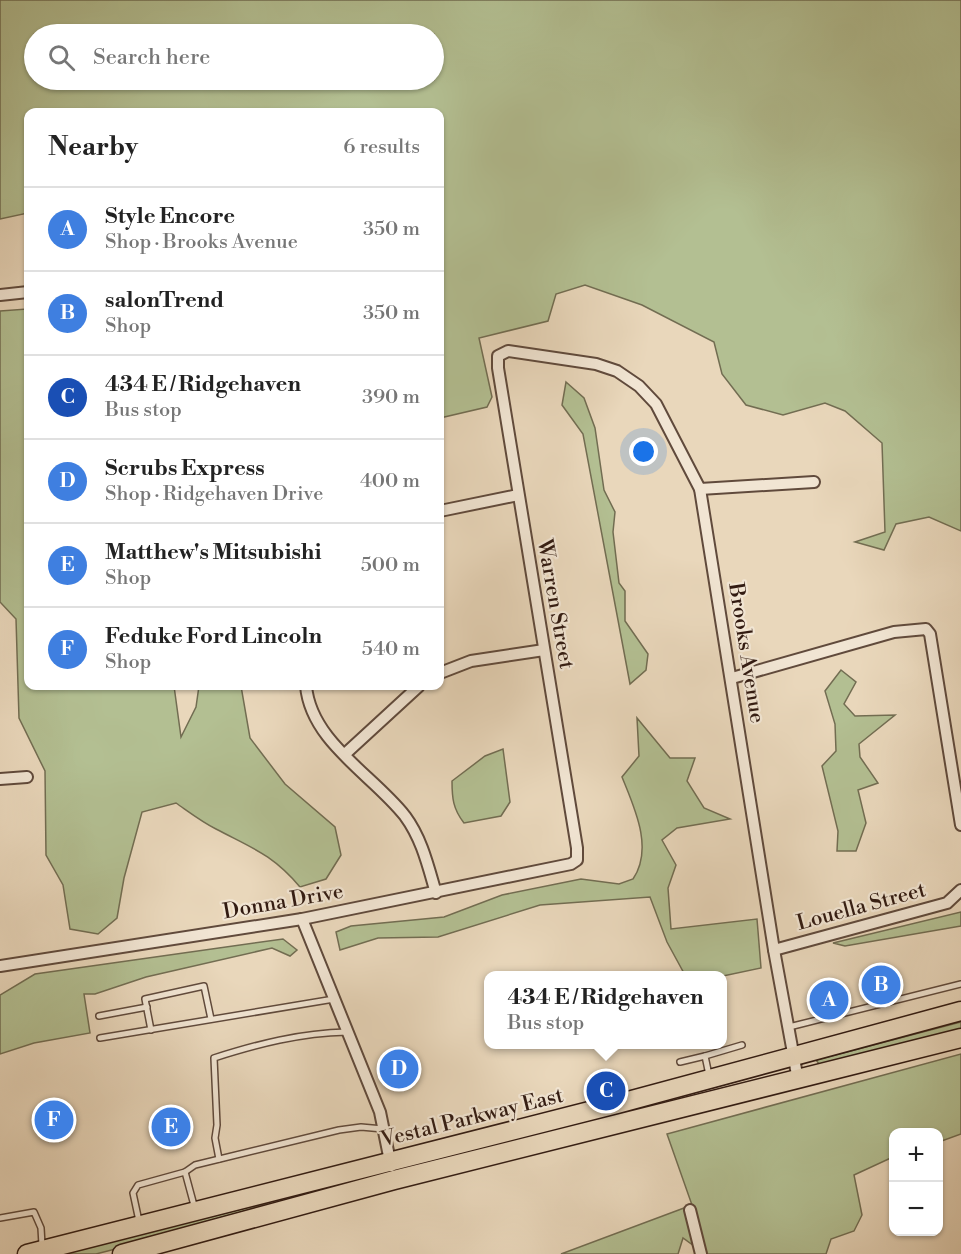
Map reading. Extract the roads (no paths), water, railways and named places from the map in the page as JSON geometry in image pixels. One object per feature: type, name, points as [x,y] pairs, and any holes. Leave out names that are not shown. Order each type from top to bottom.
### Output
[{"type":"main road","name":"Vestal Parkway East","points":[[35,1252],[710,1079],[961,1011]]},
{"type":"main road","name":"Vestal Parkway East","points":[[122,1254],[394,1180],[961,1038]]},
{"type":"street","points":[[0,295],[24,292]]},
{"type":"street","name":"Brooks Avenue","points":[[505,352],[596,364],[617,371],[639,386],[656,404],[700,489],[774,950],[798,1080]]},
{"type":"street","name":"Warren Street","points":[[505,352],[498,356],[498,368],[577,848],[577,860],[571,864]]},
{"type":"street","points":[[700,489],[814,482]]},
{"type":"street","points":[[444,510],[518,495]]},
{"type":"street","points":[[732,678],[894,632],[915,628],[926,630],[930,634],[961,825]]},
{"type":"street","points":[[444,671],[471,661],[544,650]]},
{"type":"street","points":[[306,690],[316,718],[345,754],[404,814],[414,829],[423,849],[436,893]]},
{"type":"street","points":[[345,754],[414,690]]},
{"type":"street","points":[[0,779],[27,777]]},
{"type":"street","name":"Donna Drive","points":[[0,966],[302,919],[571,864]]},
{"type":"street","name":"Louella Street","points":[[774,950],[947,903],[959,893]]},
{"type":"street","points":[[302,919],[380,1112],[394,1180]]},
{"type":"street","points":[[690,1210],[701,1254]]},
{"type":"lane","points":[[789,1027],[961,984]]},
{"type":"lane","points":[[151,1030],[145,999],[204,986],[211,1019]]},
{"type":"lane","points":[[100,1038],[335,999]]},
{"type":"lane","points":[[99,1016],[147,1007]]},
{"type":"lane","points":[[219,1159],[215,1138],[218,1125],[214,1058],[276,1039],[318,1033],[348,1032]]},
{"type":"lane","points":[[680,1062],[742,1045]]},
{"type":"lane","points":[[705,1056],[710,1079]]},
{"type":"lane","points":[[140,1226],[133,1193],[138,1185],[185,1172],[195,1165],[339,1130],[361,1127],[383,1129]]},
{"type":"lane","points":[[185,1172],[195,1212]]},
{"type":"lane","points":[[0,1218],[34,1212],[41,1228],[35,1252]]},
{"type":"place","name":"salonTrend","points":[[881,985]]},
{"type":"place","name":"Style Encore","points":[[829,1000]]},
{"type":"place","name":"Scrubs Express","points":[[399,1069]]},
{"type":"place","name":"434 E / Ridgehaven","points":[[606,1091]]},
{"type":"place","name":"Feduke Ford Lincoln","points":[[54,1120]]},
{"type":"place","name":"Matthew's Mitsubishi","points":[[171,1127]]}]
